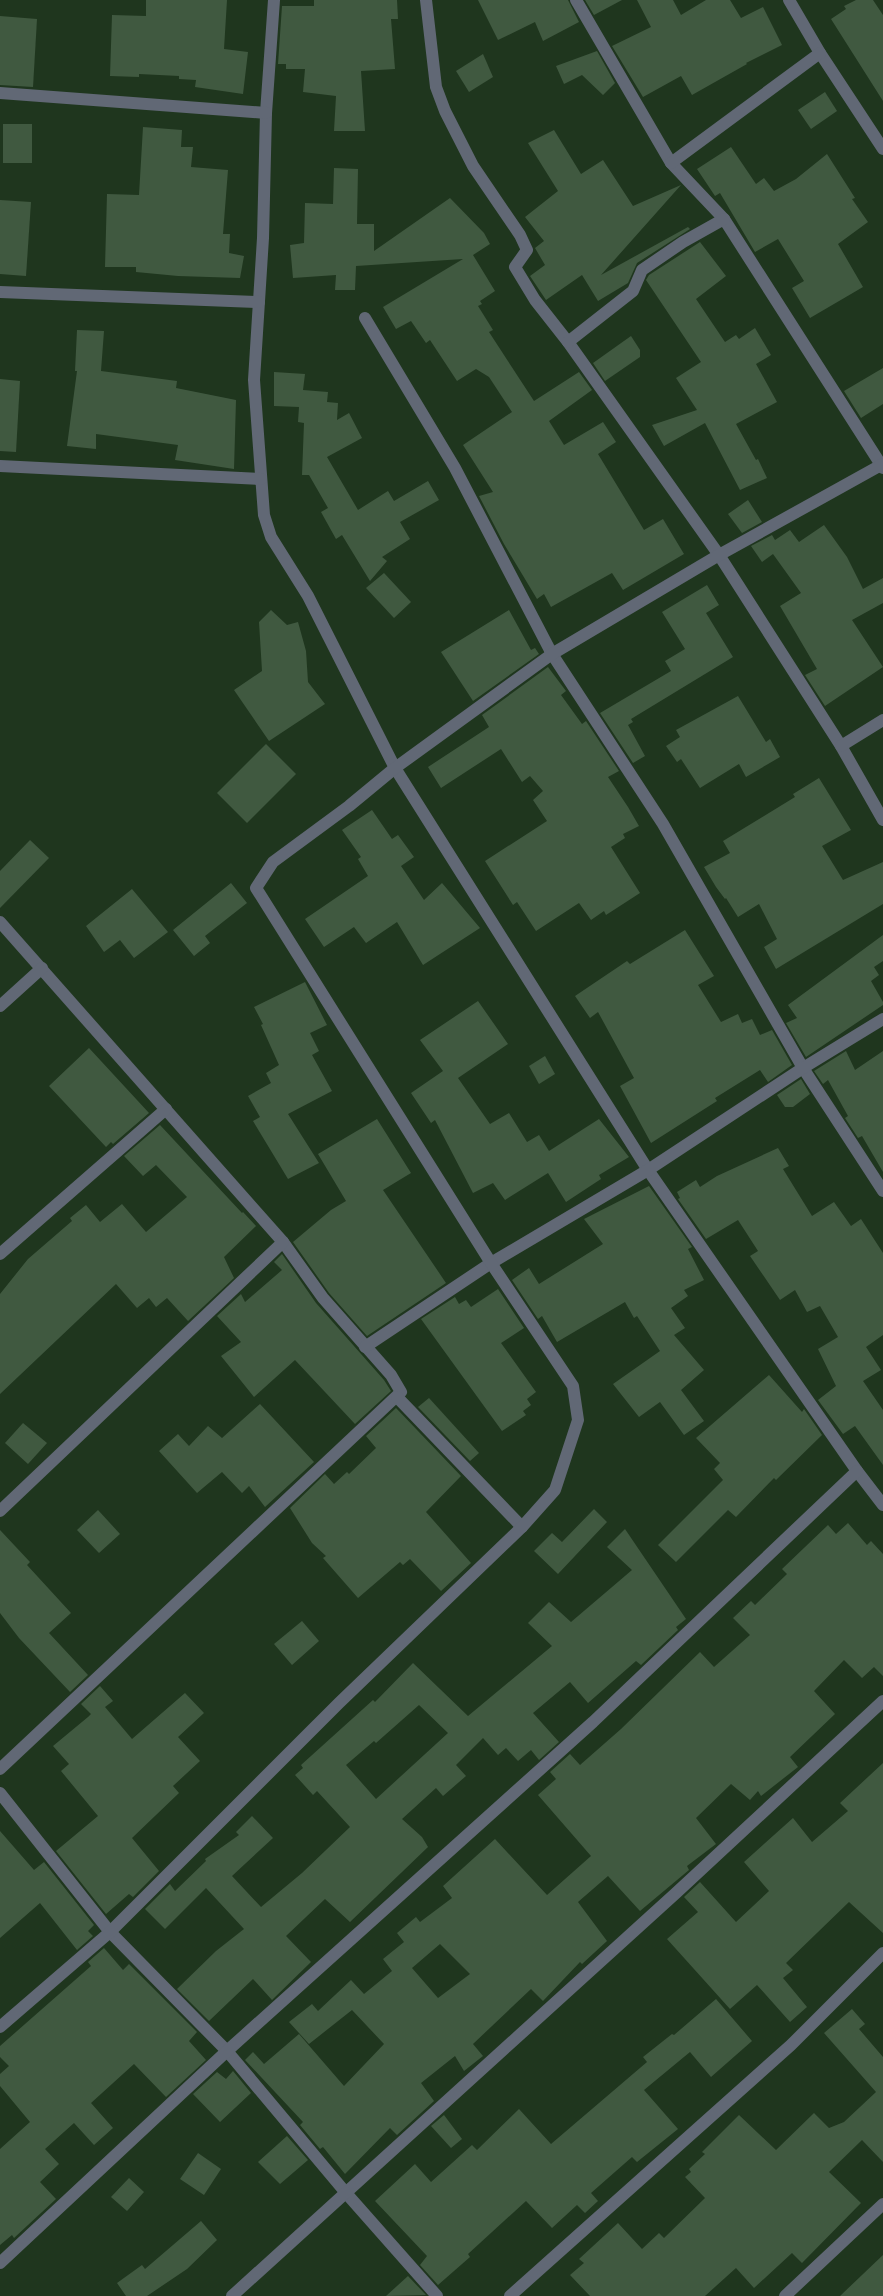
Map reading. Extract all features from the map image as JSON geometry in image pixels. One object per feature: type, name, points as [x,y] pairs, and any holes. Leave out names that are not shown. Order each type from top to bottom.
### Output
[{"type":"street","points":[[274,0],[266,113],[263,238],[254,380],[264,515],[271,537],[308,596],[395,768],[648,1170],[857,1471],[883,1505]]},
{"type":"street","points":[[426,0],[436,87],[445,111],[472,166],[520,236],[527,250],[515,267],[535,300],[568,342],[719,556],[841,746],[883,820]]},
{"type":"street","points":[[0,2027],[110,1932],[332,1710],[522,1526],[555,1490],[578,1420],[573,1386],[491,1264],[256,888],[273,862],[349,806],[395,768],[552,654],[719,556],[882,466],[724,219],[670,163],[576,0]]},
{"type":"street","points":[[789,0],[820,53],[883,149]]},
{"type":"street","points":[[670,163],[820,53]]},
{"type":"street","points":[[0,93],[266,113]]},
{"type":"street","points":[[568,342],[633,291],[642,270],[683,242],[724,219]]},
{"type":"street","points":[[0,292],[259,302]]},
{"type":"street","points":[[365,318],[455,468],[552,654],[663,824],[803,1068],[883,1191]]},
{"type":"street","points":[[0,466],[261,479]]},
{"type":"street","points":[[841,746],[883,720]]},
{"type":"street","points":[[0,922],[283,1242],[323,1298],[391,1375],[401,1392],[0,1769]]},
{"type":"street","points":[[0,1006],[42,968]]},
{"type":"street","points":[[365,1347],[491,1264],[648,1170],[803,1068],[883,1019]]},
{"type":"street","points":[[0,1254],[166,1109]]},
{"type":"street","points":[[0,1511],[283,1242]]},
{"type":"street","points":[[397,1397],[522,1526]]},
{"type":"street","points":[[0,2263],[227,2051],[593,1722],[857,1471]]},
{"type":"street","points":[[232,2296],[676,1893],[883,1701]]},
{"type":"street","points":[[0,1793],[110,1932],[227,2051],[346,2193],[438,2296]]},
{"type":"street","points":[[510,2296],[791,2045],[883,1953]]},
{"type":"street","points":[[785,2296],[883,2204]]},
{"type":"building","points":[[146,0],[227,0],[224,49],[248,52],[243,94],[195,87],[196,80],[179,79],[179,76],[139,74],[139,77],[110,76],[112,15],[146,16]]},
{"type":"building","points":[[314,0],[397,0],[398,19],[391,19],[395,69],[361,71],[365,131],[334,131],[336,96],[303,92],[305,69],[286,69],[286,64],[278,64],[282,6],[314,6]]},
{"type":"building","points":[[478,0],[568,0],[579,22],[543,41],[535,22],[498,40]]},
{"type":"building","points":[[585,0],[622,0],[594,15]]},
{"type":"building","points":[[637,0],[673,0],[681,15],[706,0],[730,0],[741,18],[763,7],[782,45],[746,63],[692,95],[681,76],[643,97],[612,46],[651,27]]},
{"type":"building","points":[[856,0],[873,0],[883,15],[883,101],[831,19],[846,9],[844,6]]},
{"type":"building","points":[[0,16],[37,19],[33,87],[0,85]]},
{"type":"building","points":[[597,51],[615,83],[603,95],[582,75],[564,84],[556,66]]},
{"type":"building","points":[[483,54],[493,77],[469,92],[456,71]]},
{"type":"building","points":[[825,92],[837,111],[811,129],[798,110]]},
{"type":"building","points":[[3,124],[32,124],[32,163],[3,163]]},
{"type":"building","points":[[143,127],[182,130],[181,147],[193,147],[191,167],[228,170],[223,234],[230,234],[229,253],[244,256],[240,278],[178,276],[136,272],[136,267],[105,267],[107,194],[139,195]]},
{"type":"building","points":[[554,130],[581,174],[603,160],[633,206],[681,185],[601,275],[688,227],[690,229],[637,263],[628,283],[598,301],[582,275],[546,300],[530,276],[545,265],[535,248],[544,241],[525,217],[558,191],[528,143]]},
{"type":"building","points":[[731,147],[756,184],[764,178],[774,191],[796,179],[827,154],[855,198],[852,199],[868,222],[838,244],[863,287],[810,318],[792,288],[804,281],[778,239],[755,252],[720,193],[715,196],[697,169]]},
{"type":"building","points":[[334,168],[358,169],[357,224],[374,224],[374,251],[450,198],[484,233],[490,244],[473,255],[495,291],[480,301],[482,304],[478,306],[493,330],[489,332],[534,401],[579,372],[592,390],[549,421],[564,445],[603,422],[616,442],[598,454],[644,530],[663,519],[684,554],[623,590],[612,573],[551,607],[544,594],[537,599],[504,544],[479,496],[493,492],[463,445],[512,412],[489,377],[476,369],[457,381],[430,340],[426,343],[411,321],[396,329],[383,307],[463,259],[356,266],[355,290],[335,290],[336,275],[293,278],[290,245],[304,243],[305,203],[333,204]]},
{"type":"building","points":[[0,200],[31,202],[26,276],[0,274]]},
{"type":"building","points":[[700,242],[726,276],[696,299],[725,342],[736,335],[739,339],[755,328],[771,355],[756,364],[777,402],[736,424],[756,460],[758,459],[767,478],[740,490],[705,423],[664,446],[652,425],[697,410],[676,378],[701,362],[646,280],[649,275]]},
{"type":"building","points":[[77,330],[104,331],[101,371],[177,381],[176,388],[236,400],[234,469],[175,460],[178,445],[96,434],[96,449],[67,446],[77,371],[75,371]]},
{"type":"building","points":[[631,336],[640,350],[640,357],[605,381],[593,363]]},
{"type":"building","points":[[883,368],[883,404],[861,418],[844,391]]},
{"type":"building","points":[[274,372],[305,374],[303,390],[328,392],[327,402],[338,403],[337,420],[349,413],[362,438],[327,457],[358,510],[388,491],[394,501],[428,481],[439,500],[400,522],[410,539],[382,557],[387,561],[370,581],[342,535],[336,539],[321,512],[328,508],[309,475],[302,475],[304,423],[298,422],[299,407],[274,406]]},
{"type":"building","points":[[0,379],[20,381],[16,452],[0,451]]},
{"type":"building","points":[[748,500],[762,522],[742,533],[728,514]]},
{"type":"building","points":[[824,525],[847,557],[863,589],[883,578],[883,603],[852,620],[883,667],[825,706],[805,675],[817,669],[780,606],[801,593],[773,554],[762,562],[751,546],[772,535],[775,540],[790,530],[799,542]]},
{"type":"building","points":[[384,573],[411,602],[394,618],[366,588]]},
{"type":"building","points":[[707,585],[719,605],[706,613],[733,657],[631,719],[633,722],[628,725],[645,756],[633,763],[600,713],[671,671],[665,661],[685,649],[662,612]]},
{"type":"building","points":[[271,610],[287,625],[298,622],[306,651],[308,682],[325,704],[269,741],[234,690],[262,671],[259,622]]},
{"type":"building","points":[[509,610],[531,650],[535,648],[539,654],[473,701],[441,652]]},
{"type":"building","points":[[548,667],[566,691],[561,695],[582,724],[586,721],[619,771],[608,777],[639,826],[623,834],[625,838],[611,847],[640,893],[606,915],[604,911],[591,920],[579,903],[536,931],[517,902],[513,905],[485,861],[547,821],[533,800],[543,791],[530,776],[522,782],[501,749],[441,788],[428,767],[489,727],[482,715]]},
{"type":"building","points":[[738,696],[766,742],[770,739],[780,757],[746,777],[739,764],[700,788],[681,759],[677,762],[666,746],[680,737],[676,730]]},
{"type":"building","points":[[266,744],[296,774],[247,823],[217,793]]},
{"type":"building","points":[[819,778],[851,830],[822,846],[843,880],[883,862],[883,904],[776,969],[764,947],[777,939],[759,904],[738,917],[704,867],[730,853],[723,841],[795,797],[793,794]]},
{"type":"building","points":[[372,810],[392,839],[398,835],[414,857],[401,866],[424,900],[442,883],[480,928],[423,965],[397,922],[366,943],[354,927],[324,947],[305,919],[368,876],[358,859],[361,857],[342,830]]},
{"type":"building","points":[[30,840],[49,858],[0,908],[0,871]]},
{"type":"building","points":[[231,883],[247,903],[205,936],[210,943],[194,956],[173,930]]},
{"type":"building","points":[[132,889],[168,932],[134,958],[120,940],[104,952],[86,926]]},
{"type":"building","points":[[685,930],[714,976],[698,985],[721,1022],[738,1014],[742,1023],[752,1019],[760,1035],[772,1030],[792,1065],[768,1082],[760,1070],[715,1098],[717,1101],[651,1143],[620,1086],[634,1078],[598,1012],[590,1018],[575,996],[627,961],[630,964]]},
{"type":"building","points":[[883,935],[883,961],[874,967],[879,975],[871,981],[883,1005],[806,1057],[786,1023],[797,1018],[788,1005]]},
{"type":"building","points":[[305,982],[327,1025],[310,1033],[319,1051],[312,1055],[332,1091],[288,1114],[319,1163],[288,1179],[253,1121],[260,1117],[248,1096],[271,1083],[266,1073],[279,1065],[261,1025],[263,1024],[254,1007]]},
{"type":"building","points":[[478,1001],[508,1044],[458,1078],[490,1124],[509,1113],[527,1142],[539,1135],[549,1151],[599,1119],[629,1157],[599,1175],[601,1179],[566,1202],[548,1173],[505,1200],[493,1183],[473,1193],[435,1120],[431,1123],[411,1093],[443,1071],[420,1040]]},
{"type":"building","points":[[89,1048],[149,1113],[113,1144],[111,1142],[106,1147],[49,1086]]},
{"type":"building","points":[[846,1051],[855,1070],[883,1051],[883,1172],[862,1136],[858,1138],[845,1118],[848,1116],[828,1080],[823,1084],[814,1071]]},
{"type":"building","points":[[545,1056],[555,1074],[539,1084],[529,1066]]},
{"type":"building","points":[[801,1079],[810,1094],[793,1107],[785,1107],[777,1095]]},
{"type":"building","points":[[377,1119],[411,1173],[383,1190],[446,1283],[367,1336],[329,1293],[293,1242],[331,1210],[346,1201],[318,1154]]},
{"type":"building","points":[[160,1125],[256,1226],[224,1257],[234,1278],[188,1321],[167,1298],[156,1307],[149,1298],[137,1308],[116,1284],[0,1394],[0,1294],[28,1259],[72,1221],[70,1218],[86,1205],[100,1222],[122,1204],[146,1232],[187,1197],[156,1165],[143,1176],[124,1156]]},
{"type":"building","points":[[778,1148],[789,1166],[783,1169],[812,1216],[834,1202],[851,1226],[861,1219],[883,1253],[883,1335],[866,1347],[881,1370],[863,1381],[883,1410],[883,1465],[855,1426],[843,1434],[818,1400],[836,1386],[818,1349],[838,1337],[820,1306],[807,1312],[795,1290],[780,1300],[750,1256],[758,1251],[738,1220],[706,1239],[678,1199],[680,1198],[677,1192],[696,1180],[700,1187],[717,1176]]},
{"type":"building","points":[[649,1186],[692,1247],[688,1249],[704,1280],[684,1290],[688,1296],[671,1308],[685,1328],[674,1335],[704,1370],[681,1390],[704,1421],[684,1435],[660,1402],[639,1417],[613,1384],[660,1351],[637,1316],[634,1318],[625,1302],[557,1342],[542,1316],[538,1319],[512,1280],[529,1268],[539,1284],[603,1244],[584,1219]]},
{"type":"building","points":[[282,1254],[316,1303],[384,1380],[391,1391],[355,1424],[295,1360],[254,1397],[221,1356],[241,1342],[217,1316],[241,1294],[245,1302],[282,1270],[274,1262]]},
{"type":"building","points":[[498,1289],[524,1328],[501,1343],[536,1392],[527,1399],[531,1405],[523,1411],[526,1415],[502,1431],[421,1319],[455,1297],[459,1304],[466,1300],[471,1307]]},
{"type":"building","points":[[769,1375],[802,1412],[804,1409],[822,1435],[776,1480],[774,1478],[736,1517],[728,1510],[676,1562],[658,1545],[723,1480],[714,1469],[720,1463],[696,1438]]},
{"type":"building","points":[[429,1398],[479,1453],[470,1461],[418,1407]]},
{"type":"building","points":[[260,1404],[314,1462],[265,1507],[249,1486],[242,1493],[222,1472],[197,1493],[159,1451],[178,1434],[189,1446],[208,1426],[222,1438]]},
{"type":"building","points":[[396,1408],[461,1476],[426,1512],[471,1563],[441,1591],[410,1559],[403,1565],[400,1562],[358,1598],[323,1558],[326,1556],[312,1543],[290,1508],[325,1474],[334,1484],[347,1472],[349,1474],[376,1448],[366,1436]]},
{"type":"building","points":[[23,1423],[47,1443],[28,1464],[5,1443]]},
{"type":"building","points":[[594,1509],[607,1522],[558,1574],[534,1551],[552,1533],[562,1542]]},
{"type":"building","points":[[98,1510],[120,1534],[99,1553],[77,1530]]},
{"type":"building","points":[[848,1523],[867,1545],[871,1541],[883,1554],[883,1676],[874,1667],[862,1678],[844,1660],[814,1691],[835,1714],[790,1757],[798,1767],[761,1796],[758,1791],[750,1800],[731,1784],[696,1818],[716,1844],[687,1866],[689,1870],[640,1911],[608,1876],[578,1902],[607,1941],[582,1964],[580,1962],[543,2001],[531,1989],[473,2044],[483,2056],[464,2071],[455,2056],[421,2083],[434,2101],[397,2135],[390,2128],[345,2174],[323,2147],[320,2149],[300,2125],[303,2122],[245,2060],[253,2052],[264,2064],[299,2034],[344,2086],[384,2044],[352,2010],[309,2044],[289,2022],[312,2004],[318,2011],[351,1980],[364,1994],[392,1971],[383,1959],[404,1942],[397,1933],[416,1917],[420,1922],[452,1898],[443,1886],[495,1839],[547,1895],[591,1856],[538,1795],[556,1779],[550,1772],[570,1754],[580,1765],[621,1729],[700,1652],[714,1667],[750,1635],[733,1618],[751,1601],[755,1605],[787,1574],[782,1569],[828,1525],[836,1534]],"holes":[[[440,1944],[470,1974],[438,1998],[412,1968]]]},
{"type":"building","points":[[625,1529],[686,1619],[676,1627],[678,1630],[641,1665],[636,1661],[588,1703],[570,1682],[533,1713],[559,1742],[539,1760],[531,1750],[518,1761],[506,1748],[498,1755],[483,1738],[456,1765],[466,1776],[443,1796],[436,1788],[402,1819],[422,1837],[428,1847],[350,1922],[325,1899],[286,1936],[311,1962],[272,2000],[253,1979],[209,2021],[177,1989],[216,1951],[244,1929],[206,1888],[165,1929],[145,1909],[170,1884],[175,1891],[206,1861],[205,1859],[239,1835],[236,1832],[252,1816],[273,1838],[232,1876],[261,1907],[302,1873],[350,1827],[317,1791],[313,1795],[295,1775],[303,1768],[301,1765],[373,1700],[375,1702],[413,1663],[468,1716],[552,1646],[528,1623],[549,1602],[571,1622],[632,1570],[607,1547]],"holes":[[[419,1705],[448,1733],[376,1799],[346,1765],[374,1741],[376,1743]]]},
{"type":"building","points":[[0,1530],[30,1562],[27,1565],[71,1613],[49,1633],[88,1675],[70,1692],[19,1638],[0,1613]]},
{"type":"building","points":[[302,1621],[319,1641],[292,1665],[274,1644]]},
{"type":"building","points":[[100,1686],[113,1701],[105,1707],[132,1739],[185,1693],[204,1713],[178,1737],[200,1761],[173,1786],[179,1793],[132,1838],[159,1871],[133,1897],[129,1894],[106,1914],[56,1851],[98,1816],[61,1771],[69,1764],[53,1746],[91,1714],[81,1704]]},
{"type":"building","points":[[883,1763],[883,1933],[849,1902],[786,1963],[793,1970],[783,1978],[807,2007],[790,2022],[757,1985],[730,2009],[667,1939],[698,1912],[684,1897],[700,1882],[736,1922],[769,1891],[744,1862],[793,1818],[812,1842],[848,1811],[840,1803]]},
{"type":"building","points":[[0,1831],[34,1870],[44,1862],[94,1925],[88,1931],[93,1936],[77,1950],[40,1903],[0,1938]]},
{"type":"building","points":[[104,1948],[123,1970],[129,1964],[197,2032],[189,2041],[206,2060],[166,2097],[134,2064],[91,2103],[113,2128],[94,2145],[74,2123],[45,2149],[59,2164],[40,2182],[56,2199],[14,2238],[12,2235],[0,2245],[0,2149],[30,2122],[0,2086],[0,2074],[9,2066],[0,2057],[0,2046],[91,1966],[88,1962]]},
{"type":"building","points":[[716,1999],[752,2041],[711,2077],[690,2052],[644,2090],[678,2129],[637,2162],[632,2157],[591,2193],[598,2201],[585,2213],[577,2205],[552,2228],[526,2201],[468,2254],[470,2257],[438,2285],[420,2265],[427,2256],[375,2201],[415,2164],[431,2182],[472,2145],[477,2150],[519,2109],[551,2144],[647,2062],[643,2057],[672,2034],[674,2035]]},
{"type":"building","points":[[852,2009],[865,2024],[859,2029],[883,2057],[883,2162],[862,2140],[829,2172],[861,2203],[802,2263],[792,2253],[754,2288],[736,2268],[705,2296],[590,2296],[570,2275],[584,2263],[579,2259],[618,2223],[642,2249],[659,2233],[664,2238],[705,2198],[685,2177],[691,2172],[689,2169],[705,2154],[702,2152],[739,2115],[776,2150],[814,2113],[829,2128],[844,2122],[876,2092],[824,2033]]},
{"type":"building","points":[[233,2071],[251,2093],[220,2122],[193,2094],[217,2072],[226,2079]]},
{"type":"building","points":[[444,2115],[462,2139],[451,2148],[431,2126]]},
{"type":"building","points":[[287,2136],[308,2160],[280,2184],[258,2162]]},
{"type":"building","points":[[198,2153],[221,2169],[204,2195],[180,2179]]},
{"type":"building","points":[[129,2178],[144,2192],[127,2211],[111,2197]]},
{"type":"building","points":[[201,2221],[217,2240],[187,2269],[147,2296],[126,2296],[117,2283],[142,2265],[145,2269]]},
{"type":"building","points":[[883,2255],[883,2296],[840,2296]]},
{"type":"building","points":[[408,2276],[426,2295],[386,2296]]}]
